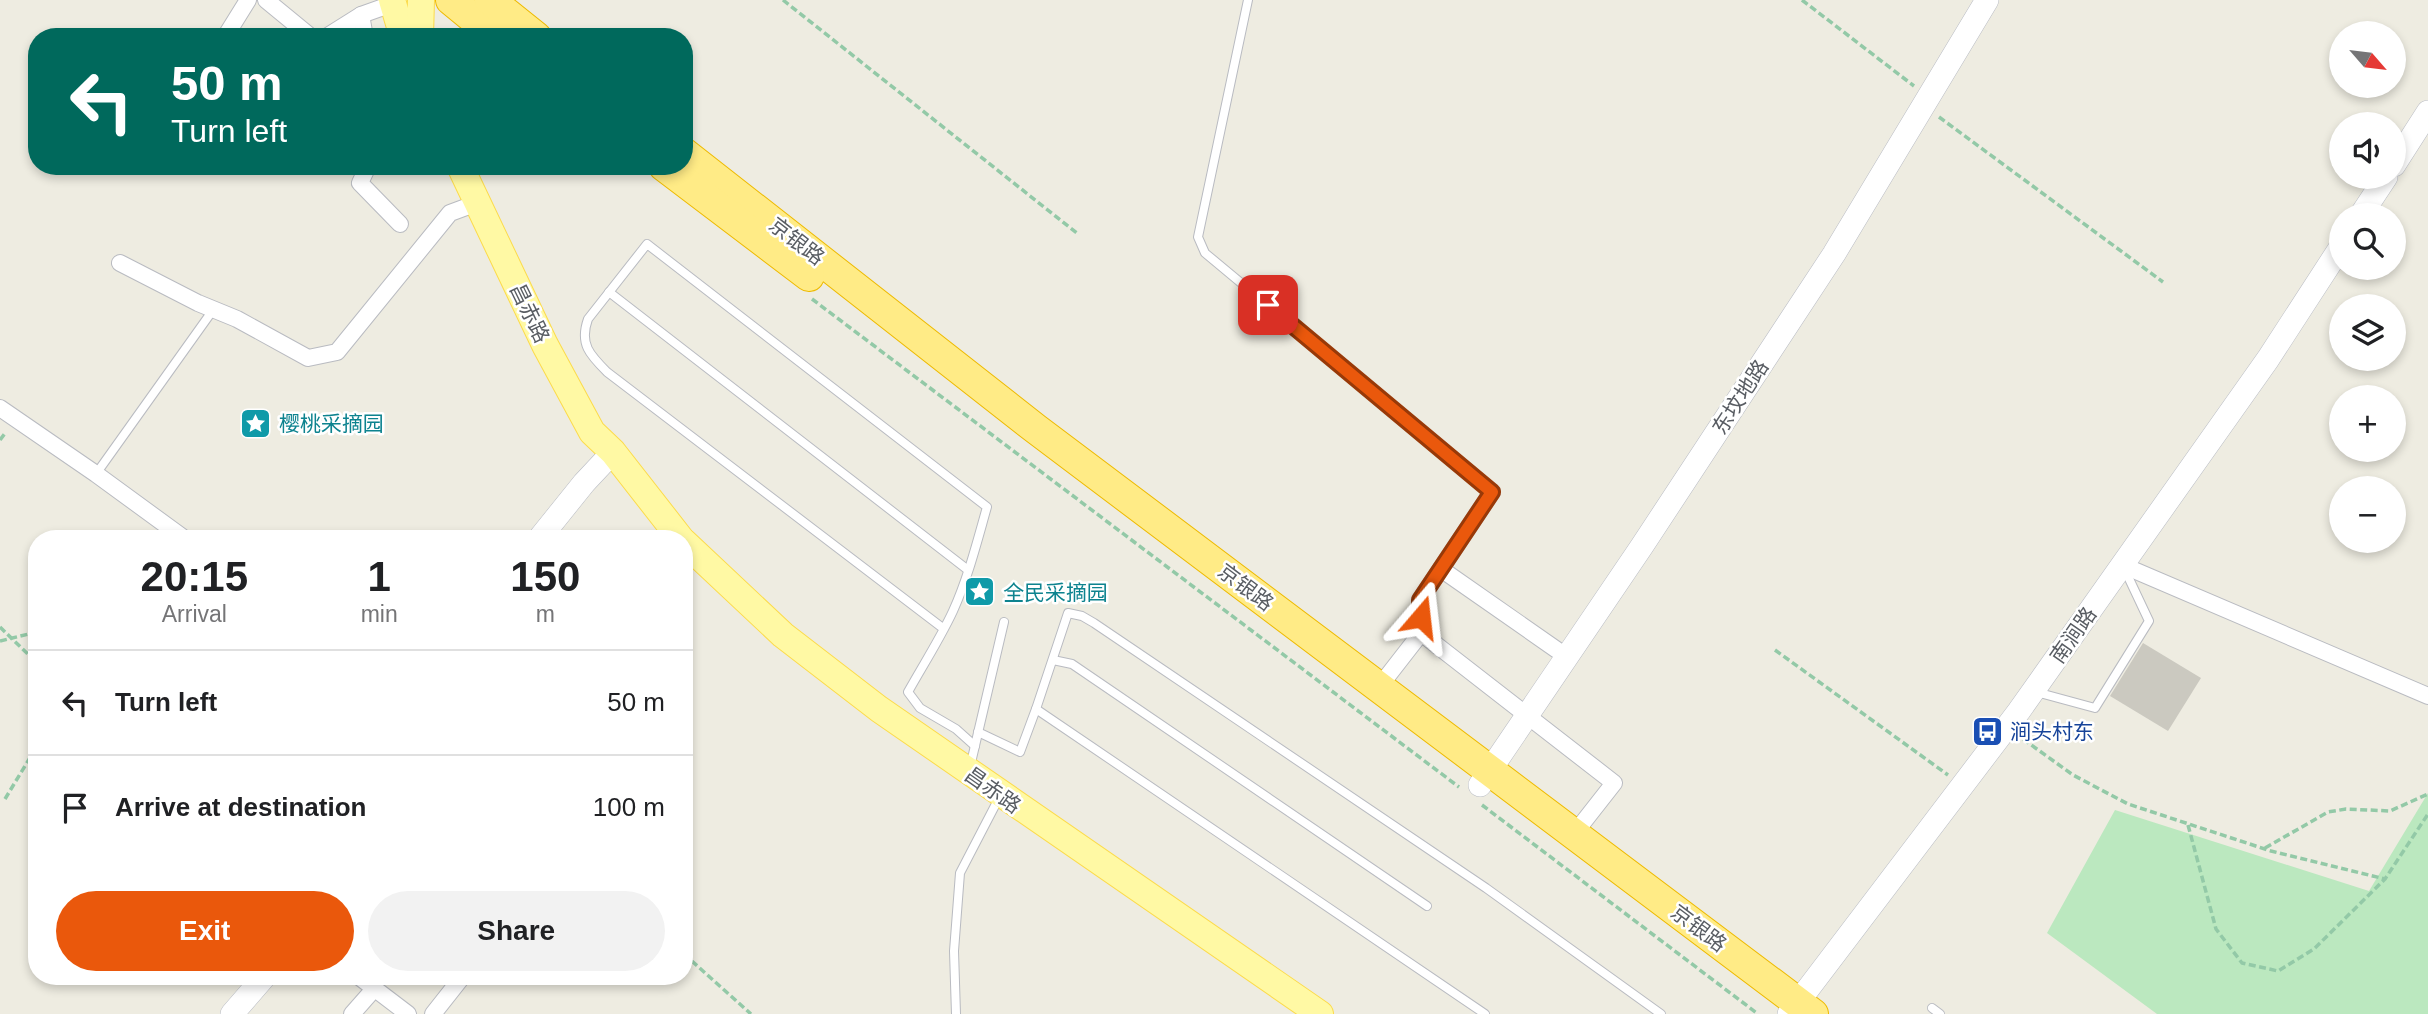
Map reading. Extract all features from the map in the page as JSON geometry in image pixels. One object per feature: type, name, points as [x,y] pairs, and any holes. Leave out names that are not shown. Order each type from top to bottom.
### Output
[{"type":"highway","points":[[451,0],[485,28]]},
{"type":"highway","points":[[490,0],[526,28]]},
{"type":"highway","name":"京银路","points":[[693,161],[1029,444]]},
{"type":"highway","name":"京银路","points":[[676,175],[1477,787],[1795,1011]]},
{"type":"highway","name":"京银路","points":[[1075,479],[1379,687],[1477,787],[1574,834],[1795,1011]]},
{"type":"main road","points":[[420,28],[421,0]]},
{"type":"main road","points":[[392,2],[400,28]]},
{"type":"main road","name":"昌赤路","points":[[464,175],[545,345],[592,432],[613,452],[675,530]]},
{"type":"main road","name":"昌赤路","points":[[477,175],[536,304],[602,426],[613,452]]},
{"type":"main road","name":"昌赤路","points":[[693,550],[783,635],[879,709],[1320,1014]]},
{"type":"street","points":[[231,28],[248,0]]},
{"type":"street","points":[[266,0],[300,28]]},
{"type":"street","name":"东坟地路","points":[[1477,787],[1567,657],[1834,254],[1987,0]]},
{"type":"street","points":[[340,28],[361,15],[392,2]]},
{"type":"street","points":[[361,15],[363,28]]},
{"type":"street","points":[[2406,146],[2428,112]]},
{"type":"street","points":[[364,175],[360,183],[400,224]]},
{"type":"street","points":[[120,263],[237,319],[308,358],[337,352],[450,213],[477,203]]},
{"type":"street","name":"南涧路","points":[[1795,1011],[2008,727],[2268,359],[2329,265]]},
{"type":"street","points":[[0,408],[173,530]]},
{"type":"street","points":[[546,530],[613,452]]},
{"type":"street","points":[[1379,687],[1421,633],[1420,600],[1492,492]]},
{"type":"street","points":[[2122,565],[2428,696]]},
{"type":"street","points":[[1441,569],[1567,657]]},
{"type":"street","points":[[1421,633],[1614,783],[1574,834]]},
{"type":"street","points":[[232,1014],[257,985]]},
{"type":"street","points":[[352,1014],[377,985]]},
{"type":"street","points":[[381,985],[408,1014]]},
{"type":"street","points":[[433,1014],[456,985]]},
{"type":"lane","points":[[1248,0],[1198,237],[1205,253],[1492,492]]},
{"type":"lane","points":[[944,629],[607,372],[589,354],[583,333],[587,319],[647,244],[987,508],[968,570],[944,629],[908,692],[919,708],[956,729],[975,746]]},
{"type":"lane","points":[[609,292],[968,570]]},
{"type":"lane","points":[[96,474],[214,310]]},
{"type":"lane","points":[[2033,692],[2095,708],[2149,621],[2122,565]]},
{"type":"lane","points":[[978,732],[1020,752],[1068,613],[1082,617],[1486,888],[1661,1014]]},
{"type":"lane","points":[[969,773],[1004,622]]},
{"type":"lane","points":[[1052,660],[1072,664],[1427,906]]},
{"type":"lane","points":[[1036,709],[1485,1014]]},
{"type":"lane","points":[[956,1014],[954,951],[960,873],[1000,795]]},
{"type":"lane","points":[[1932,1008],[1940,1014]]},
{"type":"path","points":[[783,0],[1078,234]]},
{"type":"path","points":[[1801,0],[1926,102],[2164,282]]},
{"type":"path","points":[[802,292],[1029,444],[1477,787],[1758,1014]]},
{"type":"path","points":[[0,627],[28,654]]},
{"type":"path","points":[[0,641],[28,634]]},
{"type":"path","points":[[1775,650],[1964,786]]},
{"type":"path","points":[[2008,727],[2073,775],[2128,804],[2264,848],[2385,879]]},
{"type":"path","points":[[5,799],[28,761]]},
{"type":"path","points":[[2264,848],[2328,812],[2346,809],[2390,811],[2428,794]]},
{"type":"path","points":[[2188,824],[2216,929],[2242,963],[2278,971],[2314,949],[2385,879],[2428,814]]},
{"type":"path","points":[[693,962],[751,1014]]},
{"type":"green space","points":[[2428,793],[2428,1014],[2157,1014],[2047,933],[2115,810],[2369,891]]},
{"type":"building","points":[[2143,643],[2201,678],[2168,731],[2110,696]]},
{"type":"place","name":"樱桃采摘园","points":[[256,423]]},
{"type":"place","name":"全民采摘园","points":[[980,592]]},
{"type":"place","name":"涧头村东","points":[[1987,731]]},
{"type":"route","points":[[1268,305],[1492,492],[1420,600],[1421,617]]}]
